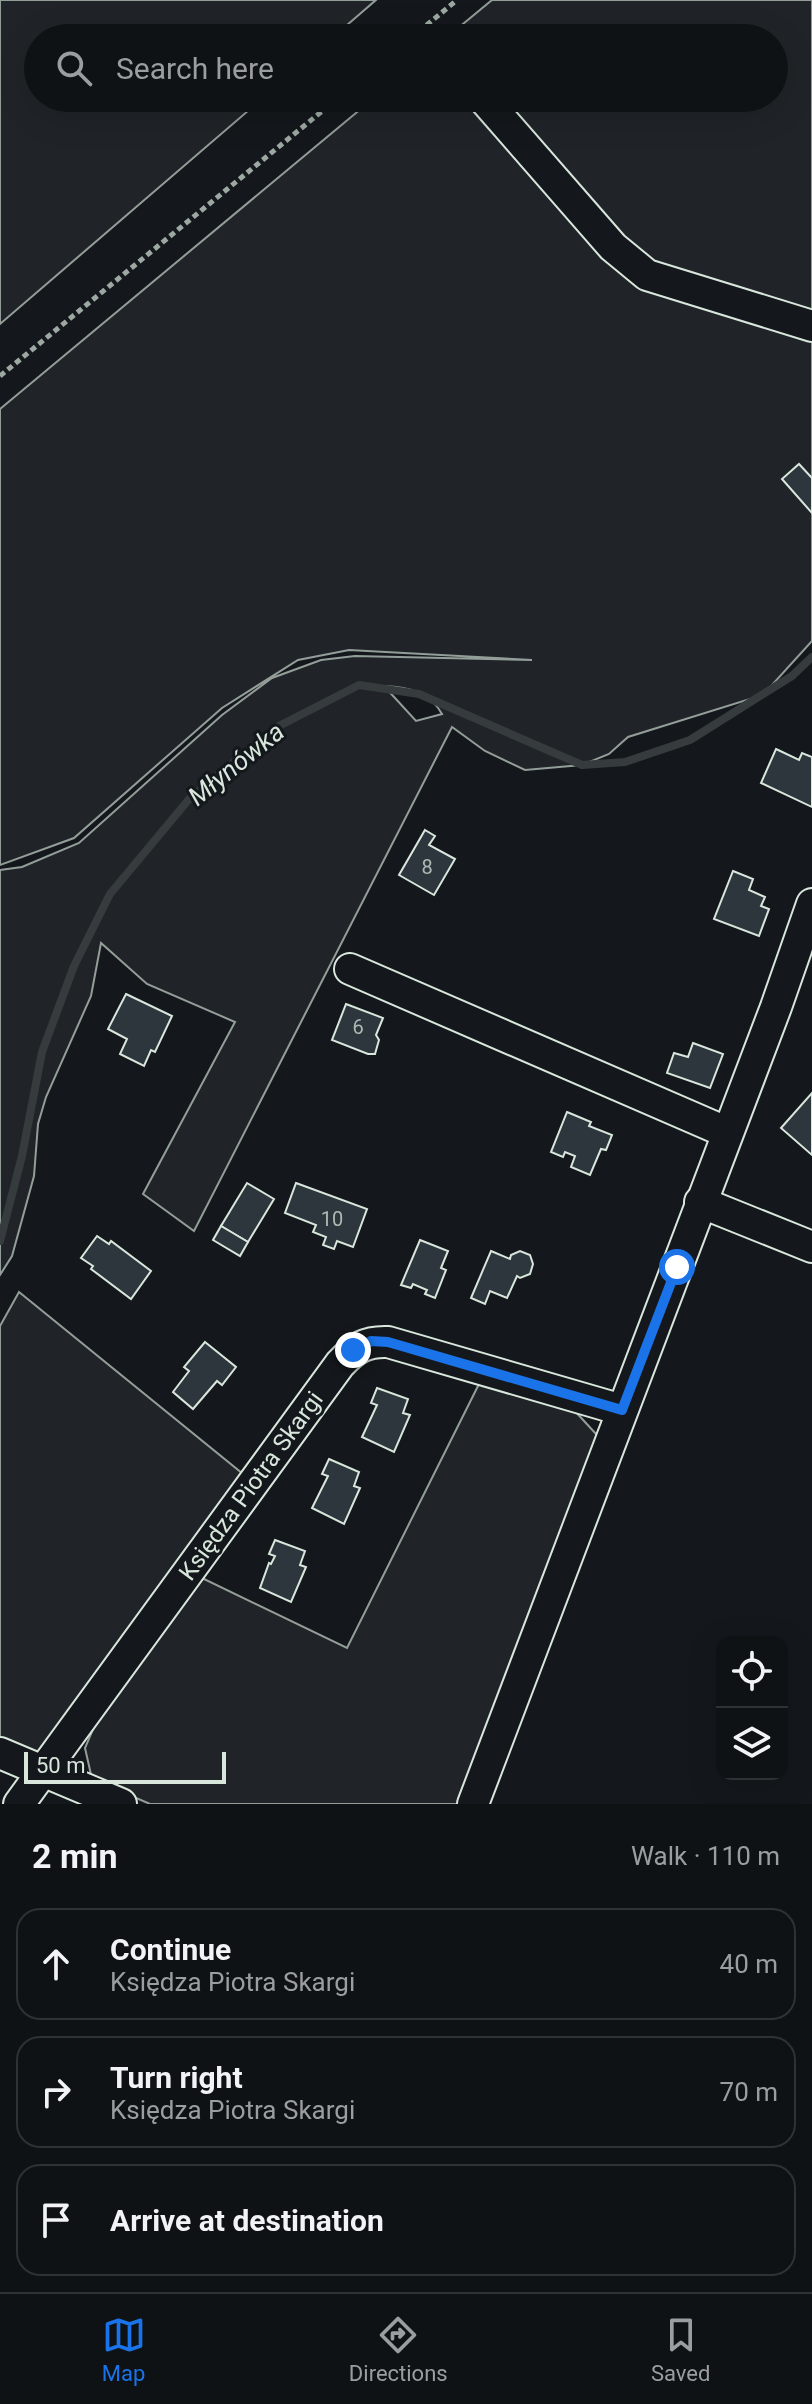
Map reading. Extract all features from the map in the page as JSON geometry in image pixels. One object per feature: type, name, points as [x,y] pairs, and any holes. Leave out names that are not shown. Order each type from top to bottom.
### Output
[{"type":"street","points":[[495,112],[613,247],[647,275],[812,326]]},
{"type":"street","points":[[473,1804],[776,1007],[812,904]]},
{"type":"street","points":[[350,969],[726,1132]]},
{"type":"street","points":[[700,1202],[812,1247]]},
{"type":"street","name":"Księdza Piotra Skargi","points":[[19,1804],[353,1350],[371,1341],[388,1342],[622,1410]]},
{"type":"street","points":[[0,1753],[121,1804]]},
{"type":"path","points":[[428,24],[457,0]]},
{"type":"path","points":[[0,376],[321,112]]},
{"type":"shaded area","points":[[0,0],[376,0],[348,24],[24,24],[24,112],[247,112],[0,324]]},
{"type":"shaded area","points":[[492,0],[812,0],[812,641],[763,695],[628,737],[609,754],[582,765],[525,770],[485,751],[452,727],[194,1231],[143,1194],[235,1022],[147,984],[101,943],[91,996],[46,1097],[38,1124],[34,1176],[12,1256],[0,1275],[0,870],[22,867],[79,843],[222,715],[272,678],[321,660],[355,656],[532,660],[349,650],[298,660],[222,708],[74,838],[0,865],[0,409],[357,112],[788,112],[788,24],[463,24]],"holes":[[[384,686],[410,689],[431,700],[442,714],[416,721]]]},
{"type":"shaded area","points":[[19,1292],[243,1474],[36,1756],[0,1740],[0,1326]]},
{"type":"shaded area","points":[[480,1382],[573,1409],[597,1435],[459,1804],[150,1804],[92,1779],[85,1748],[96,1722],[200,1577],[347,1648]]},
{"type":"building","points":[[799,464],[812,478],[812,513],[782,479]]},
{"type":"building","points":[[776,749],[799,760],[802,753],[812,757],[812,807],[761,783]]},
{"type":"building","points":[[425,830],[435,836],[429,845],[455,859],[434,895],[399,875]]},
{"type":"building","points":[[733,871],[753,879],[749,890],[765,897],[761,906],[769,909],[759,936],[714,919]]},
{"type":"building","points":[[126,994],[172,1016],[155,1052],[151,1050],[144,1066],[120,1054],[127,1039],[108,1029]]},
{"type":"building","points":[[346,1004],[383,1018],[376,1035],[379,1040],[375,1054],[332,1040]]},
{"type":"building","points":[[693,1043],[723,1054],[710,1088],[667,1073],[674,1053],[688,1057]]},
{"type":"building","points":[[812,1093],[812,1155],[781,1128]]},
{"type":"building","points":[[567,1112],[591,1122],[589,1126],[612,1135],[606,1150],[601,1149],[590,1175],[571,1167],[575,1156],[565,1152],[563,1157],[551,1152]]},
{"type":"building","points":[[247,1183],[274,1199],[248,1242],[221,1226]]},
{"type":"building","points":[[296,1183],[367,1209],[353,1247],[337,1241],[334,1249],[323,1245],[326,1237],[313,1232],[316,1225],[285,1213]]},
{"type":"building","points":[[221,1226],[248,1242],[240,1256],[213,1240]]},
{"type":"building","points":[[97,1236],[109,1244],[111,1241],[151,1271],[131,1299],[81,1258]]},
{"type":"building","points":[[420,1240],[448,1251],[441,1268],[446,1270],[435,1298],[425,1294],[427,1290],[413,1284],[411,1288],[401,1285]]},
{"type":"building","points":[[491,1251],[510,1259],[511,1255],[520,1251],[530,1255],[533,1264],[530,1274],[520,1278],[517,1276],[507,1298],[490,1291],[485,1304],[471,1298]]},
{"type":"building","points":[[205,1342],[236,1367],[222,1385],[217,1381],[193,1409],[173,1392],[189,1371],[184,1367]]},
{"type":"building","points":[[377,1388],[408,1399],[403,1413],[410,1415],[394,1452],[362,1437],[377,1405],[371,1403]]},
{"type":"building","points":[[329,1459],[359,1472],[354,1486],[360,1488],[344,1524],[312,1508],[328,1476],[322,1474]]},
{"type":"building","points":[[275,1540],[305,1551],[300,1565],[306,1567],[291,1602],[260,1588],[269,1563],[275,1556],[269,1554]]},
{"type":"waterway","name":"Młynówka","points":[[0,1241],[22,1156],[42,1052],[74,966],[110,894],[190,798],[277,727],[359,685],[419,694],[582,765],[625,762],[690,740],[792,676],[812,657]]},
{"type":"route","points":[[353,1350],[371,1341],[388,1342],[622,1410],[677,1267]]}]
